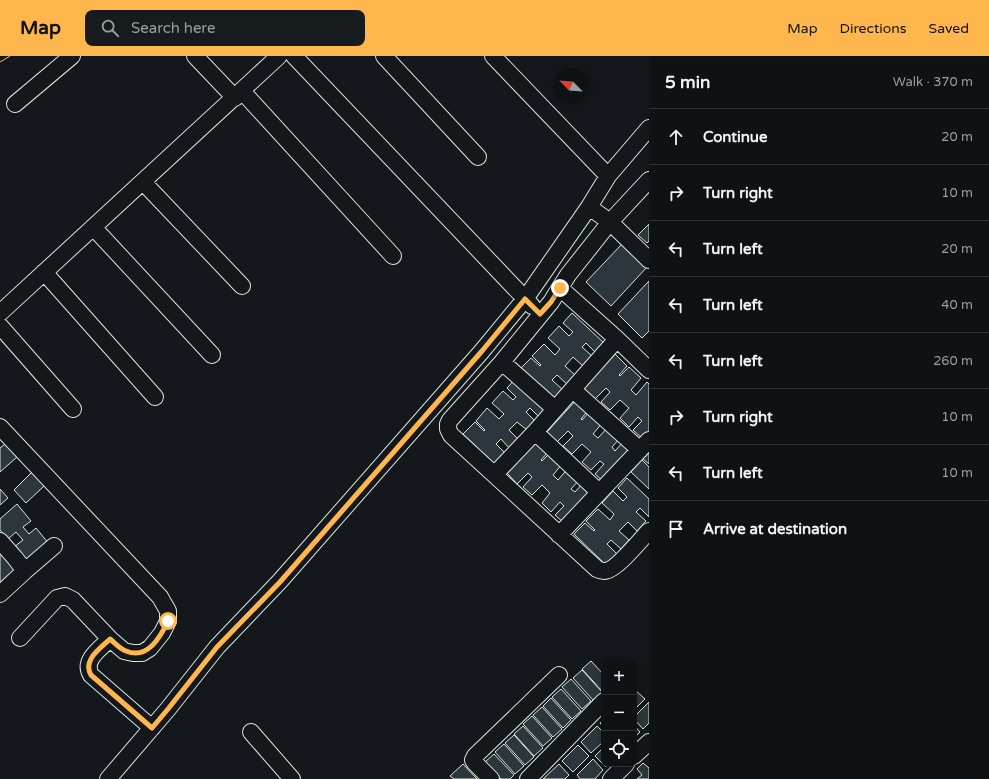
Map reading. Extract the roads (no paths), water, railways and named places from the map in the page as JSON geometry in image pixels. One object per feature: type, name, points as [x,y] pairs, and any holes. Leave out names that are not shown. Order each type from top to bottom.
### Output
[{"type":"street","points":[[15,104],[72,56]]},
{"type":"street","points":[[195,56],[238,94],[393,256]]},
{"type":"street","points":[[0,313],[279,56]]},
{"type":"street","points":[[294,56],[540,314]]},
{"type":"street","points":[[384,56],[478,157]]},
{"type":"street","points":[[493,56],[608,176]]},
{"type":"street","points":[[108,779],[168,709],[217,647],[280,582],[436,404],[525,299],[589,207],[608,176],[649,128]]},
{"type":"street","points":[[649,180],[610,222],[568,275],[551,302],[502,362],[461,407],[448,424],[448,429],[451,435],[597,569],[604,572],[610,570],[619,563],[649,531]]},
{"type":"street","points":[[142,182],[242,286]]},
{"type":"street","points":[[589,207],[610,222],[649,260]]},
{"type":"street","points":[[93,228],[212,355]]},
{"type":"street","points":[[44,272],[155,396]]},
{"type":"street","points":[[560,288],[649,370]]},
{"type":"street","points":[[0,326],[73,409]]},
{"type":"street","points":[[495,474],[573,390],[617,339]]},
{"type":"street","points":[[502,362],[555,409]]},
{"type":"street","points":[[559,534],[644,445],[573,390]]},
{"type":"street","points":[[0,427],[160,597],[168,611],[168,621],[162,633],[150,648],[142,653],[133,654],[124,651],[110,639],[73,600],[65,596],[57,598],[20,638]]},
{"type":"street","points":[[535,432],[599,492]]},
{"type":"street","points":[[0,541],[25,570]]},
{"type":"street","points":[[0,594],[25,570],[54,546]]},
{"type":"street","points":[[110,639],[92,657],[88,665],[88,670],[91,675],[152,728]]},
{"type":"street","points":[[491,779],[475,763],[473,760],[475,756],[559,675]]},
{"type":"street","points":[[528,779],[601,704]]},
{"type":"street","points":[[251,732],[292,779]]},
{"type":"street","points":[[637,753],[649,742]]},
{"type":"street","points":[[611,779],[623,767]]}]
